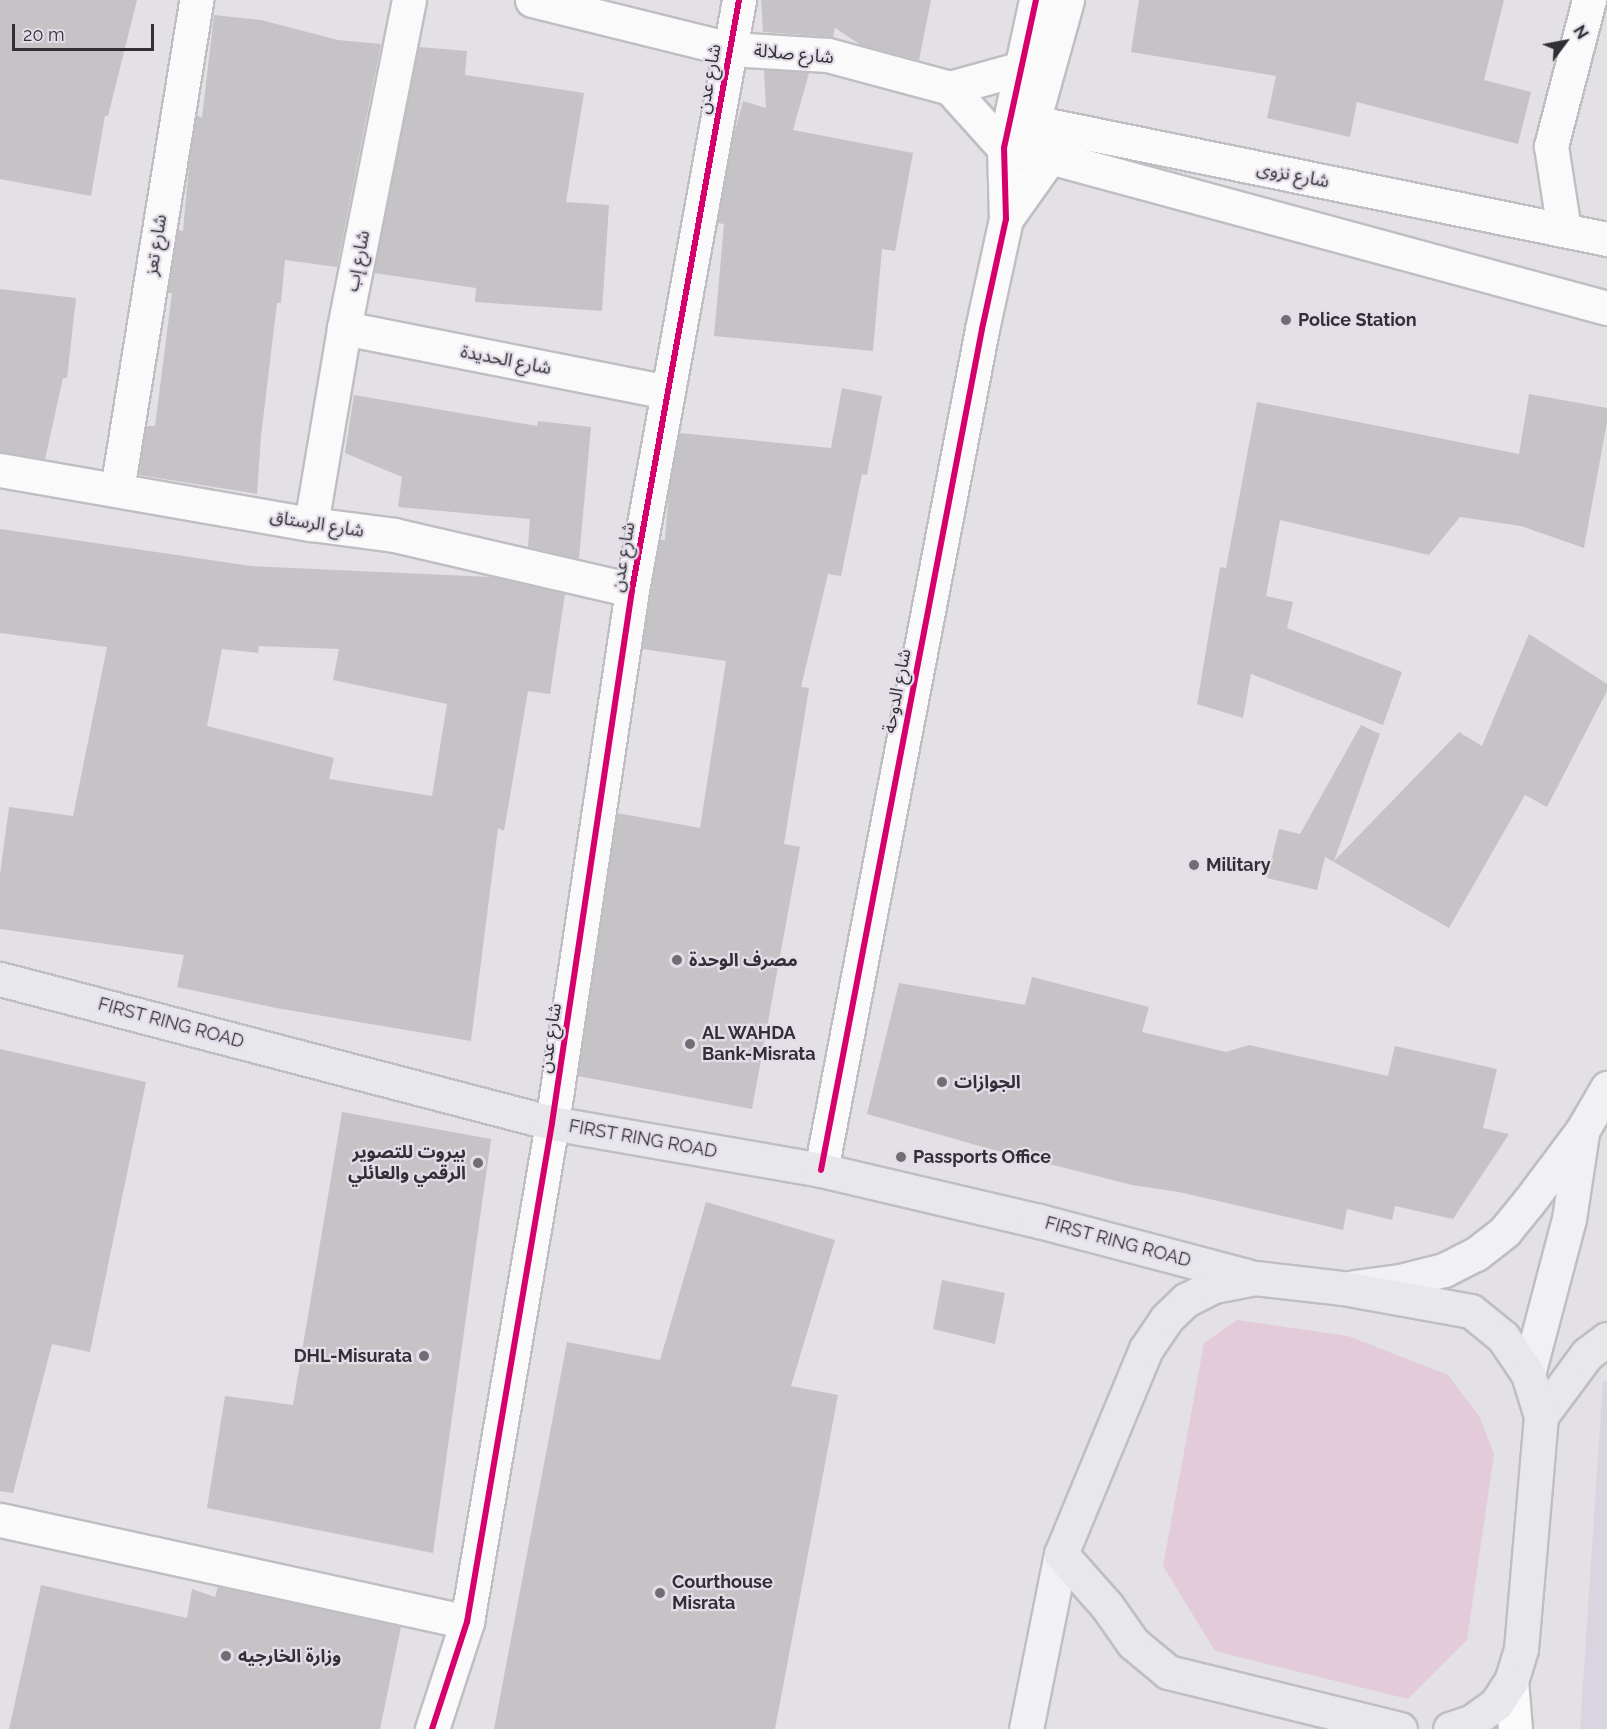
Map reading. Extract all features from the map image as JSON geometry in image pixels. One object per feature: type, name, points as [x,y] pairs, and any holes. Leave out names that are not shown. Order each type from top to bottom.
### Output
[{"type":"main road","name":"FIRST RING ROAD","points":[[0,979],[552,1123],[821,1170],[1039,1221],[1255,1278]]},
{"type":"main road","points":[[1343,1288],[1400,1281],[1444,1270],[1476,1254],[1505,1231],[1582,1131],[1607,1088]]},
{"type":"main road","points":[[1528,1374],[1569,1219],[1582,1131]]},
{"type":"main road","points":[[1026,1729],[1061,1554],[1146,1349],[1166,1318],[1186,1300],[1214,1286],[1255,1278],[1343,1288],[1471,1311],[1503,1337],[1528,1374],[1540,1416],[1521,1649],[1511,1681],[1496,1704],[1472,1722],[1450,1729]]},
{"type":"main road","points":[[1540,1416],[1587,1354],[1607,1339]]},
{"type":"main road","points":[[1061,1554],[1107,1606],[1133,1643],[1168,1672],[1357,1724],[1400,1729]]},
{"type":"street","name":"شارع تعز","points":[[117,490],[196,0]]},
{"type":"street","name":"شارع إب","points":[[312,524],[344,328],[409,0]]},
{"type":"street","name":"شارع صلالة","points":[[532,0],[730,49],[828,55],[950,88]]},
{"type":"street","name":"شارع عدن","points":[[432,1729],[467,1622],[552,1123],[632,591],[739,0]]},
{"type":"street","points":[[1006,219],[1004,148],[1036,0]]},
{"type":"street","points":[[1033,122],[1067,0]]},
{"type":"street","points":[[1564,230],[1551,146],[1589,0]]},
{"type":"street","points":[[1022,68],[950,88],[1004,148],[1050,158],[1607,308]]},
{"type":"street","points":[[1022,68],[1033,122],[1050,158]]},
{"type":"street","name":"شارع نزوى","points":[[1033,122],[1607,239]]},
{"type":"street","points":[[1006,219],[1050,158]]},
{"type":"street","name":"شارع الدوحة","points":[[821,1170],[982,328],[1006,219]]},
{"type":"street","name":"شارع الحديدة","points":[[344,328],[668,392]]},
{"type":"street","name":"شارع الرستاق","points":[[0,470],[312,524],[394,535],[632,591]]},
{"type":"street","points":[[0,1520],[467,1622]]},
{"type":"street","points":[[1511,1681],[1515,1729]]},
{"type":"shaded area","points":[[1237,1320],[1348,1336],[1448,1375],[1479,1416],[1494,1454],[1467,1640],[1408,1699],[1215,1651],[1163,1566],[1204,1343]]},
{"type":"shaded area","points":[[1603,1381],[1607,1381],[1607,1729],[1580,1729]]},
{"type":"building","points":[[0,0],[137,0],[108,116],[105,116],[91,196],[0,179]]},
{"type":"building","points":[[761,0],[931,0],[919,60],[861,45],[835,28],[833,37],[763,32]]},
{"type":"building","points":[[1139,0],[1504,0],[1484,80],[1531,92],[1518,144],[1357,102],[1350,137],[1267,118],[1276,76],[1131,52]]},
{"type":"building","points":[[214,15],[261,20],[338,40],[381,44],[337,267],[285,260],[281,303],[277,303],[261,436],[257,494],[139,475],[146,426],[155,426],[172,293],[168,293],[168,289],[178,230],[183,231],[190,155],[197,115],[202,118]]},
{"type":"building","points":[[419,47],[467,51],[465,75],[584,93],[566,202],[609,205],[602,311],[475,302],[476,288],[374,273]]},
{"type":"building","points":[[764,70],[809,73],[793,130],[913,153],[895,251],[882,249],[873,351],[714,336],[724,224],[718,223],[732,142],[743,101],[766,108]]},
{"type":"building","points":[[0,289],[76,298],[67,378],[63,378],[45,459],[0,452]]},
{"type":"building","points":[[842,388],[882,396],[867,475],[862,474],[841,576],[828,574],[801,687],[809,688],[784,844],[800,847],[752,1109],[578,1076],[617,813],[700,828],[726,661],[642,649],[660,540],[665,540],[669,490],[680,433],[831,448]]},
{"type":"building","points":[[1529,394],[1607,408],[1607,422],[1584,548],[1521,526],[1460,517],[1429,555],[1280,520],[1266,596],[1293,602],[1287,628],[1402,672],[1383,725],[1251,674],[1243,718],[1197,704],[1220,567],[1226,568],[1257,402],[1519,454]]},
{"type":"building","points":[[354,395],[537,426],[538,421],[591,427],[579,559],[528,547],[530,519],[398,507],[402,477],[345,453]]},
{"type":"building","points":[[0,529],[251,566],[491,577],[565,594],[550,694],[528,691],[504,831],[498,828],[471,1041],[276,1008],[177,987],[184,955],[0,929],[0,875],[9,807],[73,816],[107,647],[0,633]],"holes":[[[259,646],[339,649],[333,680],[447,704],[432,796],[329,779],[334,758],[207,726],[222,649],[258,653]]]},
{"type":"building","points":[[1529,634],[1607,684],[1607,691],[1547,807],[1525,795],[1449,928],[1325,857],[1317,890],[1267,878],[1279,829],[1300,834],[1361,725],[1380,734],[1334,861],[1459,732],[1482,746]]},
{"type":"building","points":[[1032,977],[1149,1007],[1142,1032],[1226,1052],[1249,1045],[1388,1076],[1395,1046],[1497,1069],[1483,1128],[1509,1134],[1453,1219],[1395,1206],[1392,1220],[1347,1209],[1343,1230],[1179,1192],[1132,1185],[990,1149],[867,1114],[899,983],[1025,1005]]},
{"type":"building","points":[[0,1049],[146,1082],[90,1352],[52,1344],[13,1493],[0,1491]]},
{"type":"building","points":[[342,1112],[491,1139],[433,1553],[207,1508],[225,1396],[293,1405]]},
{"type":"building","name":"Courthouse Misrata","points":[[706,1202],[835,1240],[791,1386],[838,1395],[775,1729],[494,1729],[567,1342],[660,1360]]},
{"type":"building","points":[[942,1280],[1005,1293],[995,1344],[933,1329]]},
{"type":"building","points":[[41,1585],[187,1618],[192,1589],[215,1597],[218,1587],[401,1627],[380,1729],[9,1729]]},
{"type":"cycle path","points":[[432,1729],[467,1622],[552,1123],[632,590],[739,0]]},
{"type":"cycle path","points":[[821,1170],[982,329],[1006,219],[1004,148],[1036,0]]},
{"type":"place","name":"Police Station","points":[[1286,320]]},
{"type":"place","name":"Military","points":[[1194,865]]},
{"type":"place","name":"مصرف الوحدة","points":[[677,960]]},
{"type":"place","name":"AL WAHDA Bank-Misrata","points":[[690,1044]]},
{"type":"place","name":"الجوازات","points":[[942,1082]]},
{"type":"place","name":"Passports Office","points":[[901,1157]]},
{"type":"place","name":"بيروت للتصوير الرقمي والعائلي","points":[[478,1163]]},
{"type":"place","name":"DHL-Misurata","points":[[424,1356]]},
{"type":"place","name":"Courthouse Misrata","points":[[660,1593]]},
{"type":"place","name":"وزارة الخارجيه","points":[[226,1656]]}]
